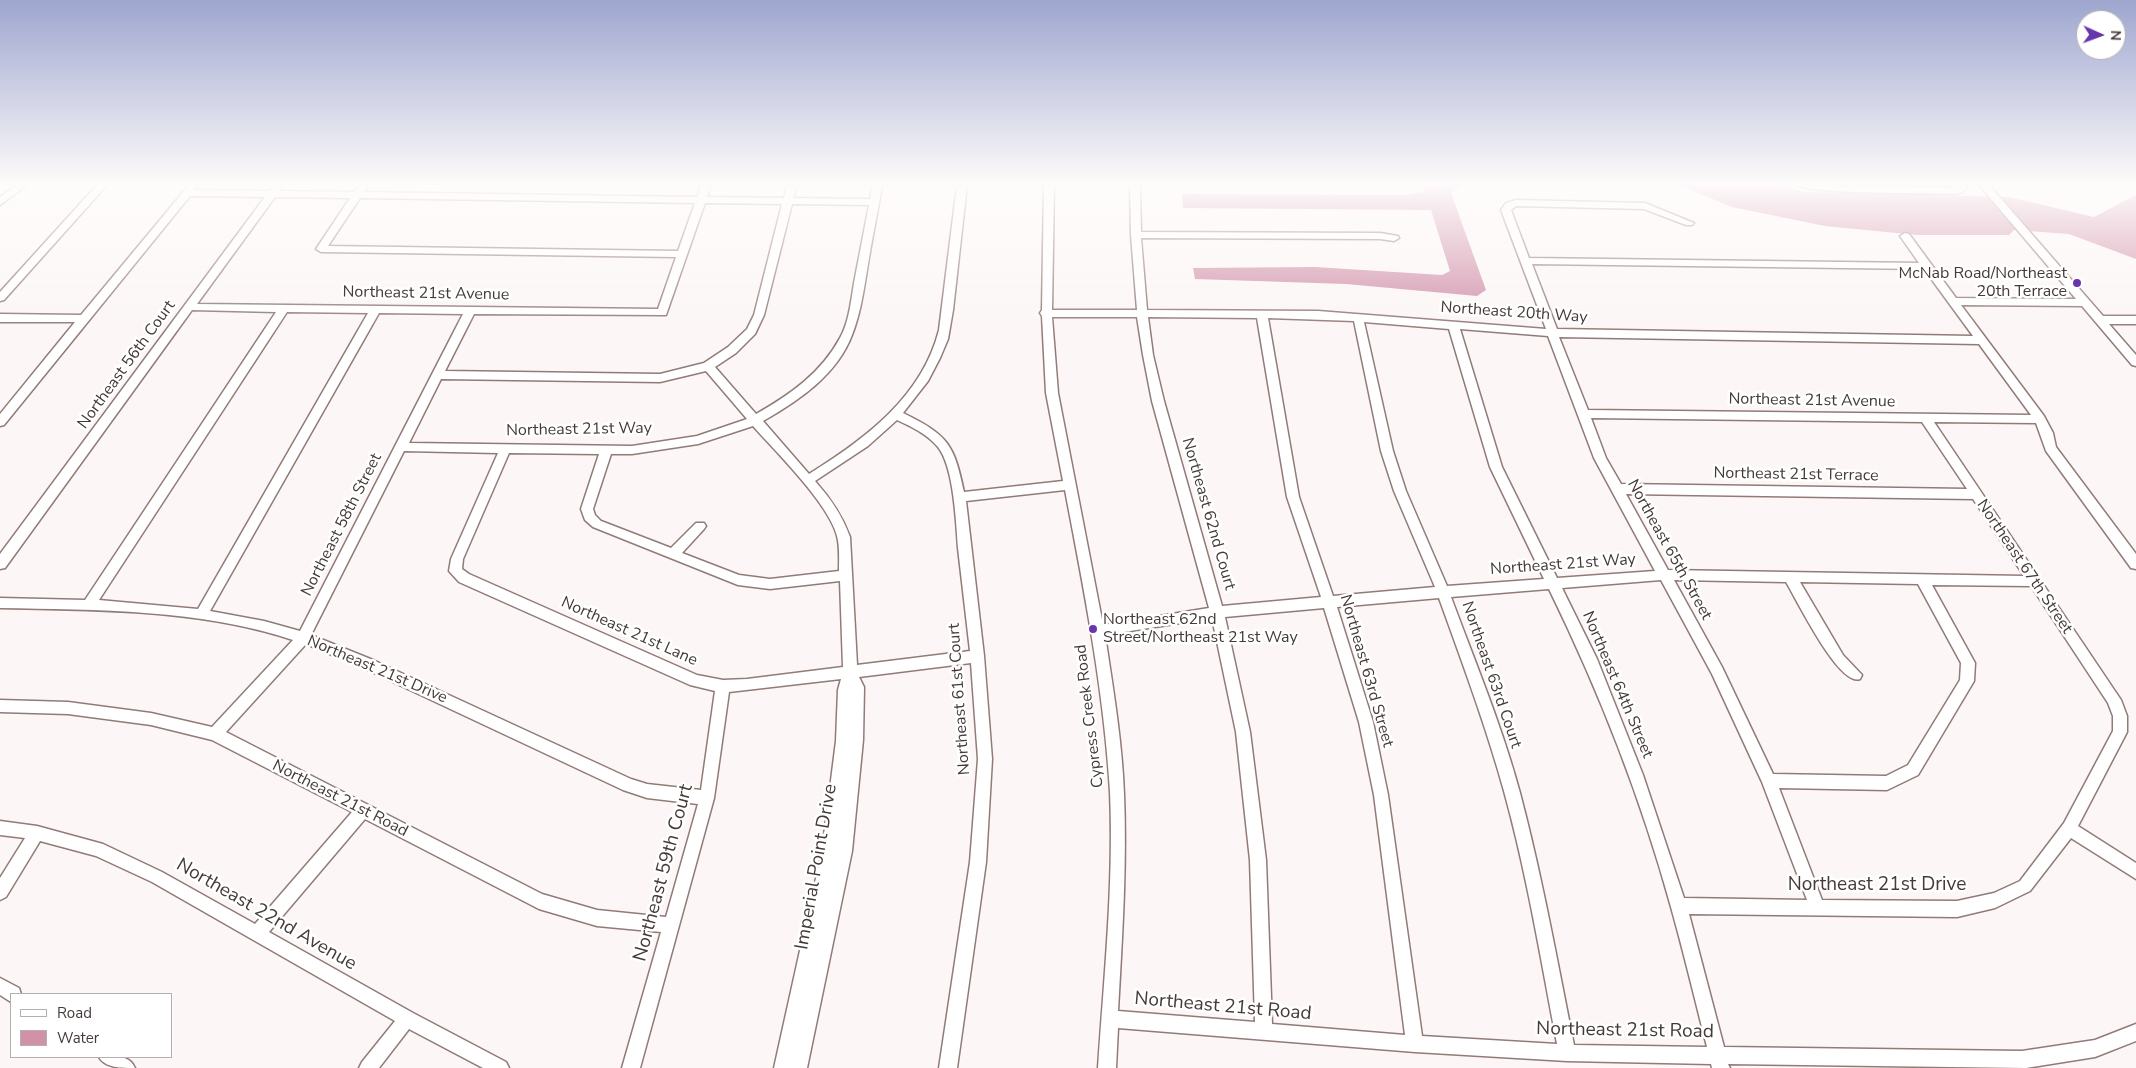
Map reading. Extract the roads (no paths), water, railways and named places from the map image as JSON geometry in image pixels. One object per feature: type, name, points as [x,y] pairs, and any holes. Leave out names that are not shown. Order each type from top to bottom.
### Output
[{"type":"street","points":[[0,298],[57,235]]},
{"type":"street","points":[[0,422],[153,235]]},
{"type":"street","name":"Northeast 56th Court","points":[[0,564],[242,235]]},
{"type":"street","points":[[330,235],[321,249],[682,254],[689,235]]},
{"type":"street","points":[[436,375],[660,378],[708,366],[732,350],[751,331],[759,315],[779,235]]},
{"type":"street","name":"Northeast 21st Way","points":[[400,447],[632,450],[698,440],[754,420],[788,401],[812,382],[831,361],[846,337],[854,312],[868,235]]},
{"type":"street","points":[[808,480],[855,449],[897,415],[925,378],[936,357],[943,336],[956,235]]},
{"type":"street","name":"Cypress Creek Road","points":[[1047,235],[1045,313],[1052,393],[1098,631],[1111,720],[1117,794],[1117,881],[1107,1068]]},
{"type":"street","points":[[1136,235],[1380,236],[1394,238]]},
{"type":"street","name":"Northeast 62nd Court","points":[[1136,235],[1142,314],[1148,355],[1158,401],[1217,612],[1243,732],[1258,860],[1264,1031]]},
{"type":"street","name":"Northeast 65th Street","points":[[1516,235],[1600,458],[1717,671],[1769,782],[1817,906]]},
{"type":"street","points":[[2028,235],[2136,362]]},
{"type":"street","points":[[1905,236],[2040,419],[2047,433],[2050,448],[2136,564]]},
{"type":"street","name":"Northeast 21st Avenue","points":[[189,308],[662,313],[682,254]]},
{"type":"street","points":[[1526,261],[1927,266]]},
{"type":"street","points":[[1952,301],[2086,303]]},
{"type":"street","points":[[90,604],[283,309]]},
{"type":"street","points":[[202,614],[375,310]]},
{"type":"street","name":"Northeast 58th Street","points":[[215,734],[304,638],[470,311]]},
{"type":"street","name":"Northeast 20th Way","points":[[1045,313],[1262,314],[1358,317],[1553,333],[1981,340]]},
{"type":"street","name":"Northeast 63rd Street","points":[[1262,314],[1293,497],[1366,722],[1381,795],[1416,1044]]},
{"type":"street","name":"Northeast 63rd Court","points":[[1358,317],[1387,450],[1400,491],[1443,592],[1488,715],[1512,792],[1535,888],[1567,1053]]},
{"type":"street","points":[[0,318],[84,319]]},
{"type":"street","points":[[2100,320],[2136,320]]},
{"type":"street","name":"Northeast 64th Street","points":[[1454,326],[1496,467],[1590,659],[1636,775],[1679,906],[1720,1061]]},
{"type":"street","name":"Imperial Point Drive","points":[[708,366],[827,503],[838,521],[844,537],[850,671],[845,690],[832,875],[798,1068]]},
{"type":"street","name":"Northeast 21st Avenue","points":[[1584,414],[2040,419]]},
{"type":"street","name":"Northeast 61st Court","points":[[897,415],[924,428],[943,445],[952,461],[959,497],[978,656],[984,759],[978,862],[948,1068]]},
{"type":"street","name":"Northeast 67th Street","points":[[1926,419],[2114,700],[2120,716]]},
{"type":"street","name":"Northeast 21st Lane","points":[[505,449],[457,559],[455,571],[464,578],[694,681],[723,686],[747,685],[978,656]]},
{"type":"street","points":[[606,450],[587,509],[589,517],[597,524],[738,580],[770,584],[846,575]]},
{"type":"street","points":[[959,497],[1069,485]]},
{"type":"street","name":"Northeast 21st Terrace","points":[[1617,489],[1975,494]]},
{"type":"street","points":[[673,554],[700,526]]},
{"type":"street","name":"Northeast 21st Way","points":[[1098,631],[1217,612],[1665,575],[2033,581]]},
{"type":"street","points":[[1790,577],[1838,659],[1855,675]]},
{"type":"street","points":[[1769,782],[1887,783],[1912,770],[1967,681],[1968,663],[1922,579]]},
{"type":"street","name":"Northeast 21st Drive","points":[[0,603],[90,604],[158,608],[202,614],[265,627],[304,638],[359,660],[628,785],[647,790],[707,798]]},
{"type":"street","name":"Northeast 59th Court","points":[[631,1068],[707,798],[723,686]]},
{"type":"street","name":"Northeast 21st Road","points":[[0,706],[68,708],[151,718],[215,734],[539,902],[597,918],[671,925]]},
{"type":"street","name":"Northeast 21st Drive","points":[[1679,906],[1957,909],[1995,900],[2024,886],[2069,828],[2120,732],[2120,716]]},
{"type":"street","points":[[257,933],[363,810]]},
{"type":"street","name":"Northeast 22nd Avenue","points":[[0,828],[37,833],[98,849],[157,877],[407,1019],[500,1068]]},
{"type":"street","points":[[2069,828],[2136,872]]},
{"type":"street","points":[[0,892],[37,833]]},
{"type":"street","name":"Imperial Point Drive","points":[[783,1068],[832,875]]},
{"type":"street","points":[[0,986],[11,993]]},
{"type":"street","points":[[368,1068],[407,1019]]},
{"type":"street","name":"Northeast 21st Road","points":[[1110,1019],[1416,1044],[1720,1061],[2022,1060],[2078,1053],[2124,1039],[2136,1032]]},
{"type":"street","points":[[110,1058],[126,1068]]},
{"type":"water","points":[[1439,235],[1466,235],[1486,290],[1477,296],[1346,284],[1195,279],[1193,268],[1315,267],[1442,275],[1450,271]]},
{"type":"water","points":[[2071,235],[2136,235],[2136,259]]},
{"type":"place","name":"McNab Road/Northeast 20th Terrace","points":[[2077,283]]},
{"type":"place","name":"Northeast 62nd Street/Northeast 21st Way","points":[[1093,629]]}]
